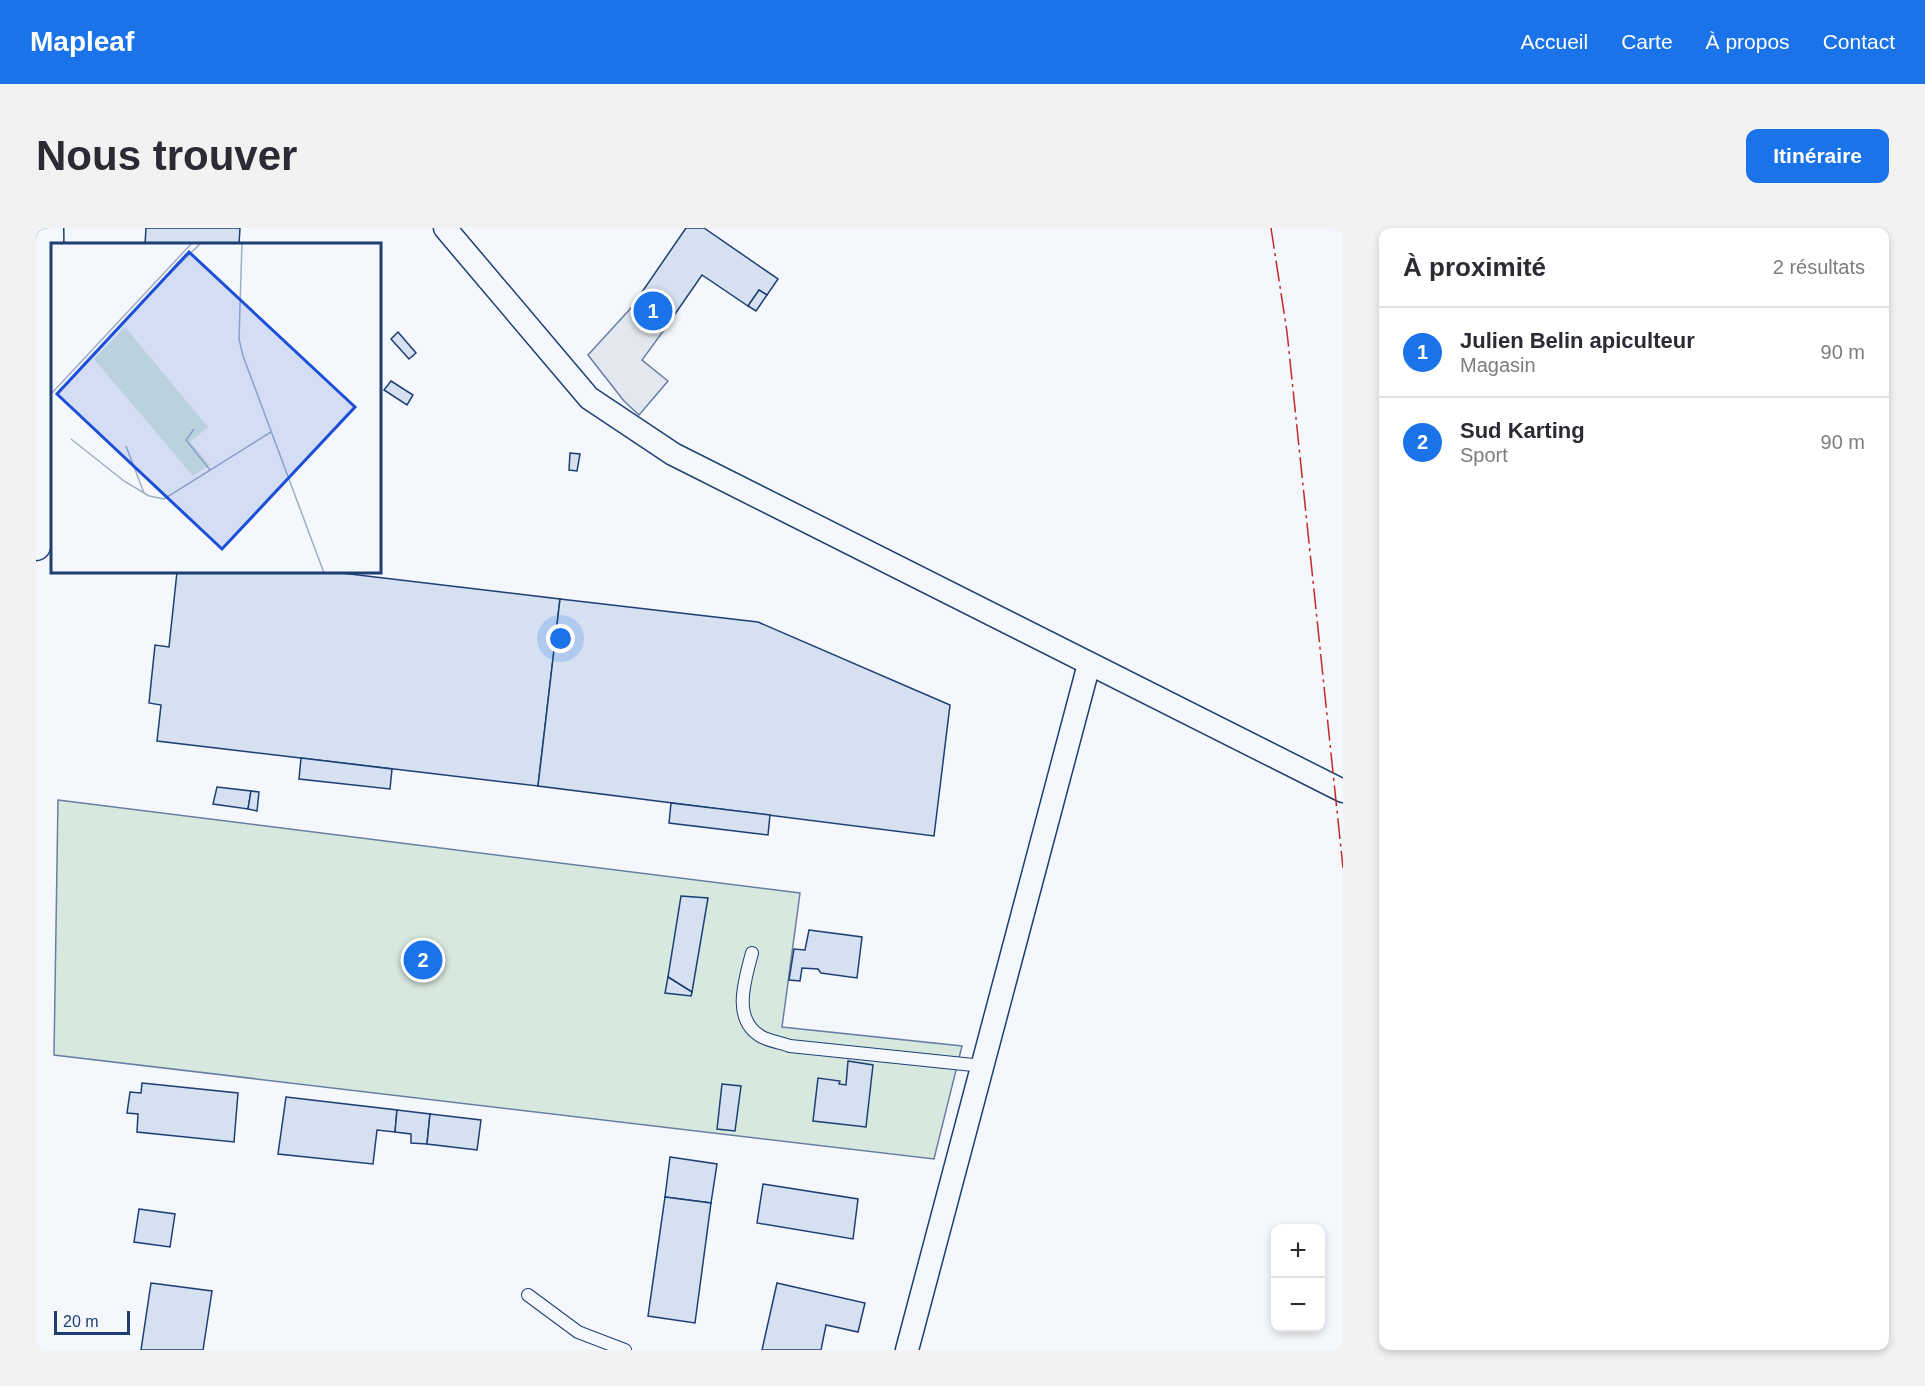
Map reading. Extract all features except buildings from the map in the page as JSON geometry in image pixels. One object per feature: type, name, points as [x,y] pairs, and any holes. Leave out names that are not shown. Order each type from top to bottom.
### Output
[{"type":"street","points":[[36,546],[40,528],[50,308],[49,228]]},
{"type":"street","points":[[445,228],[589,398],[673,454],[1343,791]]},
{"type":"street","points":[[907,1350],[1089,664]]},
{"type":"lane","points":[[752,953],[742,992],[745,1020],[761,1036],[790,1046],[983,1066]]},
{"type":"lane","points":[[528,1296],[578,1332],[625,1350]]},
{"type":"shaded area","points":[[631,308],[664,330],[642,360],[668,381],[639,415],[624,401],[588,355]]},
{"type":"shaded area","points":[[58,800],[800,893],[782,1027],[962,1046],[934,1159],[54,1055]]},
{"type":"power","points":[[1271,228],[1287,332],[1343,868]]},
{"type":"place","name":"Julien Belin apiculteur","points":[[653,311]]},
{"type":"place","name":"Sud Karting","points":[[423,960]]}]
